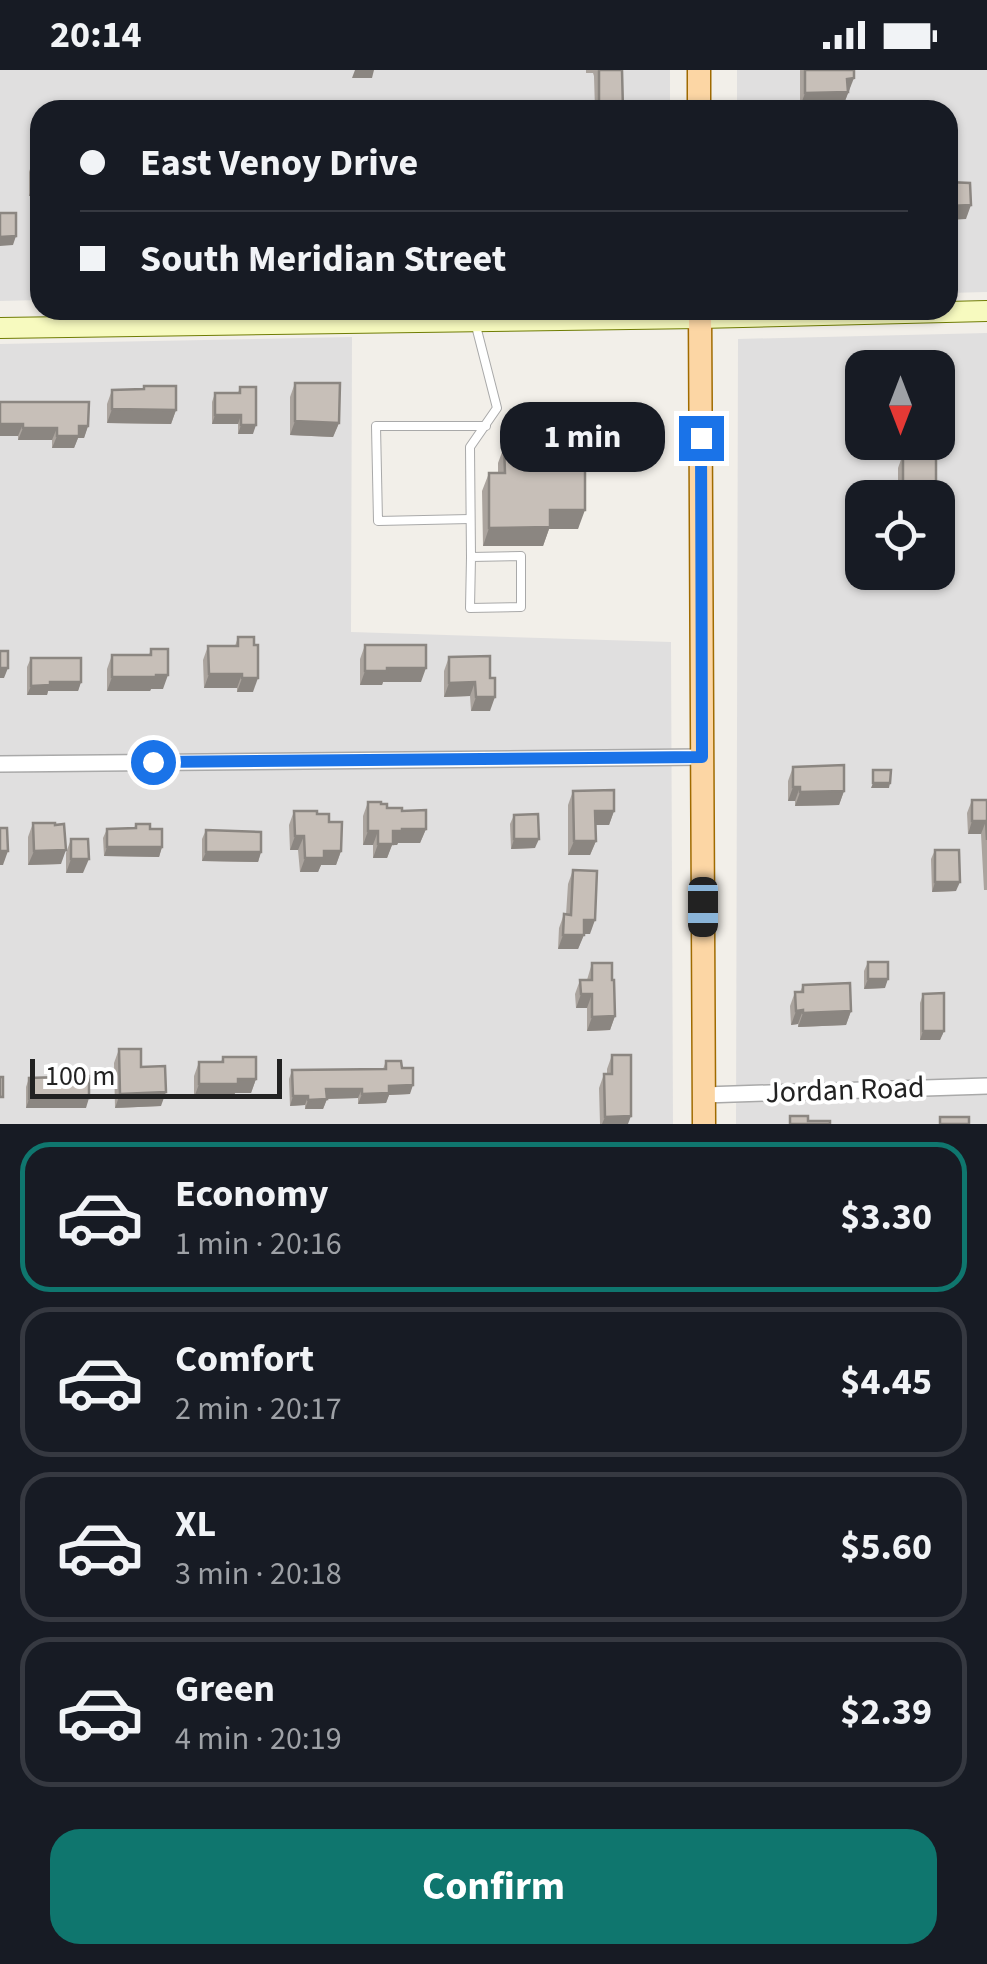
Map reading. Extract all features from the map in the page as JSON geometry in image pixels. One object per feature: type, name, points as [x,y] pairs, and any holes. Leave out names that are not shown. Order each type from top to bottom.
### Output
[{"type":"main road","points":[[699,70],[700,100]]},
{"type":"main road","points":[[958,311],[987,311]]},
{"type":"main road","points":[[0,328],[531,320]]},
{"type":"main road","points":[[700,320],[704,1124]]},
{"type":"street","points":[[0,764],[702,757]]},
{"type":"street","name":"Jordan Road","points":[[704,1095],[987,1086]]},
{"type":"lane","points":[[471,557],[521,556],[522,607],[470,608],[470,447],[497,408],[475,322]]},
{"type":"lane","points":[[470,519],[378,521],[376,426],[487,426]]},
{"type":"shaded area","points":[[0,70],[670,70],[670,100],[30,100],[30,300],[0,301]]},
{"type":"shaded area","points":[[737,70],[987,70],[987,292],[958,293],[958,100],[737,100]]},
{"type":"shaded area","points":[[987,333],[987,1124],[736,1124],[738,339]]},
{"type":"shaded area","points":[[352,337],[351,632],[671,642],[673,1124],[0,1124],[0,344]]},
{"type":"building","points":[[599,70],[622,70],[623,100],[599,100]]},
{"type":"building","points":[[805,70],[854,70],[854,78],[847,79],[848,92],[805,93]]},
{"type":"building","points":[[958,182],[970,183],[971,205],[958,206]]},
{"type":"building","points":[[0,213],[16,213],[16,236],[0,237]]},
{"type":"building","points":[[295,383],[340,383],[339,423],[295,421]]},
{"type":"building","points":[[176,386],[176,410],[112,409],[112,390]]},
{"type":"building","points":[[240,387],[256,387],[256,425],[241,425],[241,415],[215,415],[215,393],[240,393]]},
{"type":"building","points":[[0,402],[89,402],[88,426],[79,426],[79,436],[57,436],[57,428],[0,424]]},
{"type":"building","points":[[541,404],[584,407],[585,438],[593,438],[593,452],[585,452],[585,510],[550,510],[550,527],[489,528],[489,473],[505,473],[504,444],[512,444],[511,410],[541,410]]},
{"type":"building","points":[[903,460],[936,460],[936,480],[903,480]]},
{"type":"building","points":[[238,637],[254,637],[254,645],[258,645],[258,678],[209,674],[208,646],[238,646]]},
{"type":"building","points":[[365,645],[426,645],[426,668],[365,671]]},
{"type":"building","points":[[151,649],[168,649],[168,675],[112,677],[112,655],[151,655]]},
{"type":"building","points":[[0,651],[8,651],[8,668],[0,668]]},
{"type":"building","points":[[490,656],[495,697],[476,697],[475,682],[449,683],[449,657]]},
{"type":"building","points":[[31,658],[81,658],[81,682],[31,686]]},
{"type":"building","points":[[844,765],[844,791],[800,792],[800,787],[793,787],[793,767]]},
{"type":"building","points":[[873,770],[891,770],[890,783],[873,783]]},
{"type":"building","points":[[614,790],[614,811],[595,811],[596,841],[574,841],[573,791]]},
{"type":"building","points":[[972,800],[987,800],[987,840],[986,821],[972,821]]},
{"type":"building","points":[[368,802],[381,802],[387,808],[402,811],[426,810],[426,829],[393,831],[393,844],[378,844],[378,831],[368,831]]},
{"type":"building","points":[[294,811],[317,811],[329,814],[329,822],[342,822],[341,851],[324,851],[324,858],[305,858],[304,836],[295,836]]},
{"type":"building","points":[[538,814],[539,839],[514,839],[514,815]]},
{"type":"building","points":[[33,823],[64,824],[66,850],[34,851]]},
{"type":"building","points":[[136,824],[162,829],[162,847],[107,847],[107,829],[136,828]]},
{"type":"building","points":[[0,828],[7,828],[8,851],[0,851]]},
{"type":"building","points":[[206,830],[261,832],[261,852],[206,852]]},
{"type":"building","points":[[71,839],[88,839],[89,859],[71,859]]},
{"type":"building","points":[[935,850],[959,850],[960,882],[935,882]]},
{"type":"building","points":[[573,870],[597,871],[595,920],[584,920],[584,935],[563,935],[564,914],[571,915]]},
{"type":"building","points":[[868,962],[888,962],[888,979],[868,979]]},
{"type":"building","points":[[592,963],[612,963],[615,1016],[592,1017],[592,994],[581,994],[580,980],[592,980]]},
{"type":"building","points":[[850,983],[851,1011],[796,1011],[795,992],[803,992],[803,985]]},
{"type":"building","points":[[944,993],[944,1031],[923,1031],[923,994]]},
{"type":"building","points":[[119,1049],[141,1049],[141,1067],[165,1066],[166,1092],[120,1094]]},
{"type":"building","points":[[612,1055],[631,1055],[631,1116],[605,1117],[604,1074],[612,1074]]},
{"type":"building","points":[[223,1057],[256,1057],[256,1079],[238,1079],[238,1084],[199,1084],[199,1062],[223,1062]]},
{"type":"building","points":[[386,1061],[401,1061],[402,1068],[413,1068],[413,1085],[389,1086],[389,1093],[326,1089],[327,1099],[293,1096],[292,1070],[386,1069]]},
{"type":"building","points":[[89,1076],[89,1098],[29,1099],[29,1078]]},
{"type":"building","points":[[790,1116],[808,1116],[808,1121],[830,1124],[790,1124]]},
{"type":"building","points":[[940,1117],[969,1117],[969,1124],[940,1124]]},
{"type":"route","points":[[153,762],[702,757],[701,438]]}]
